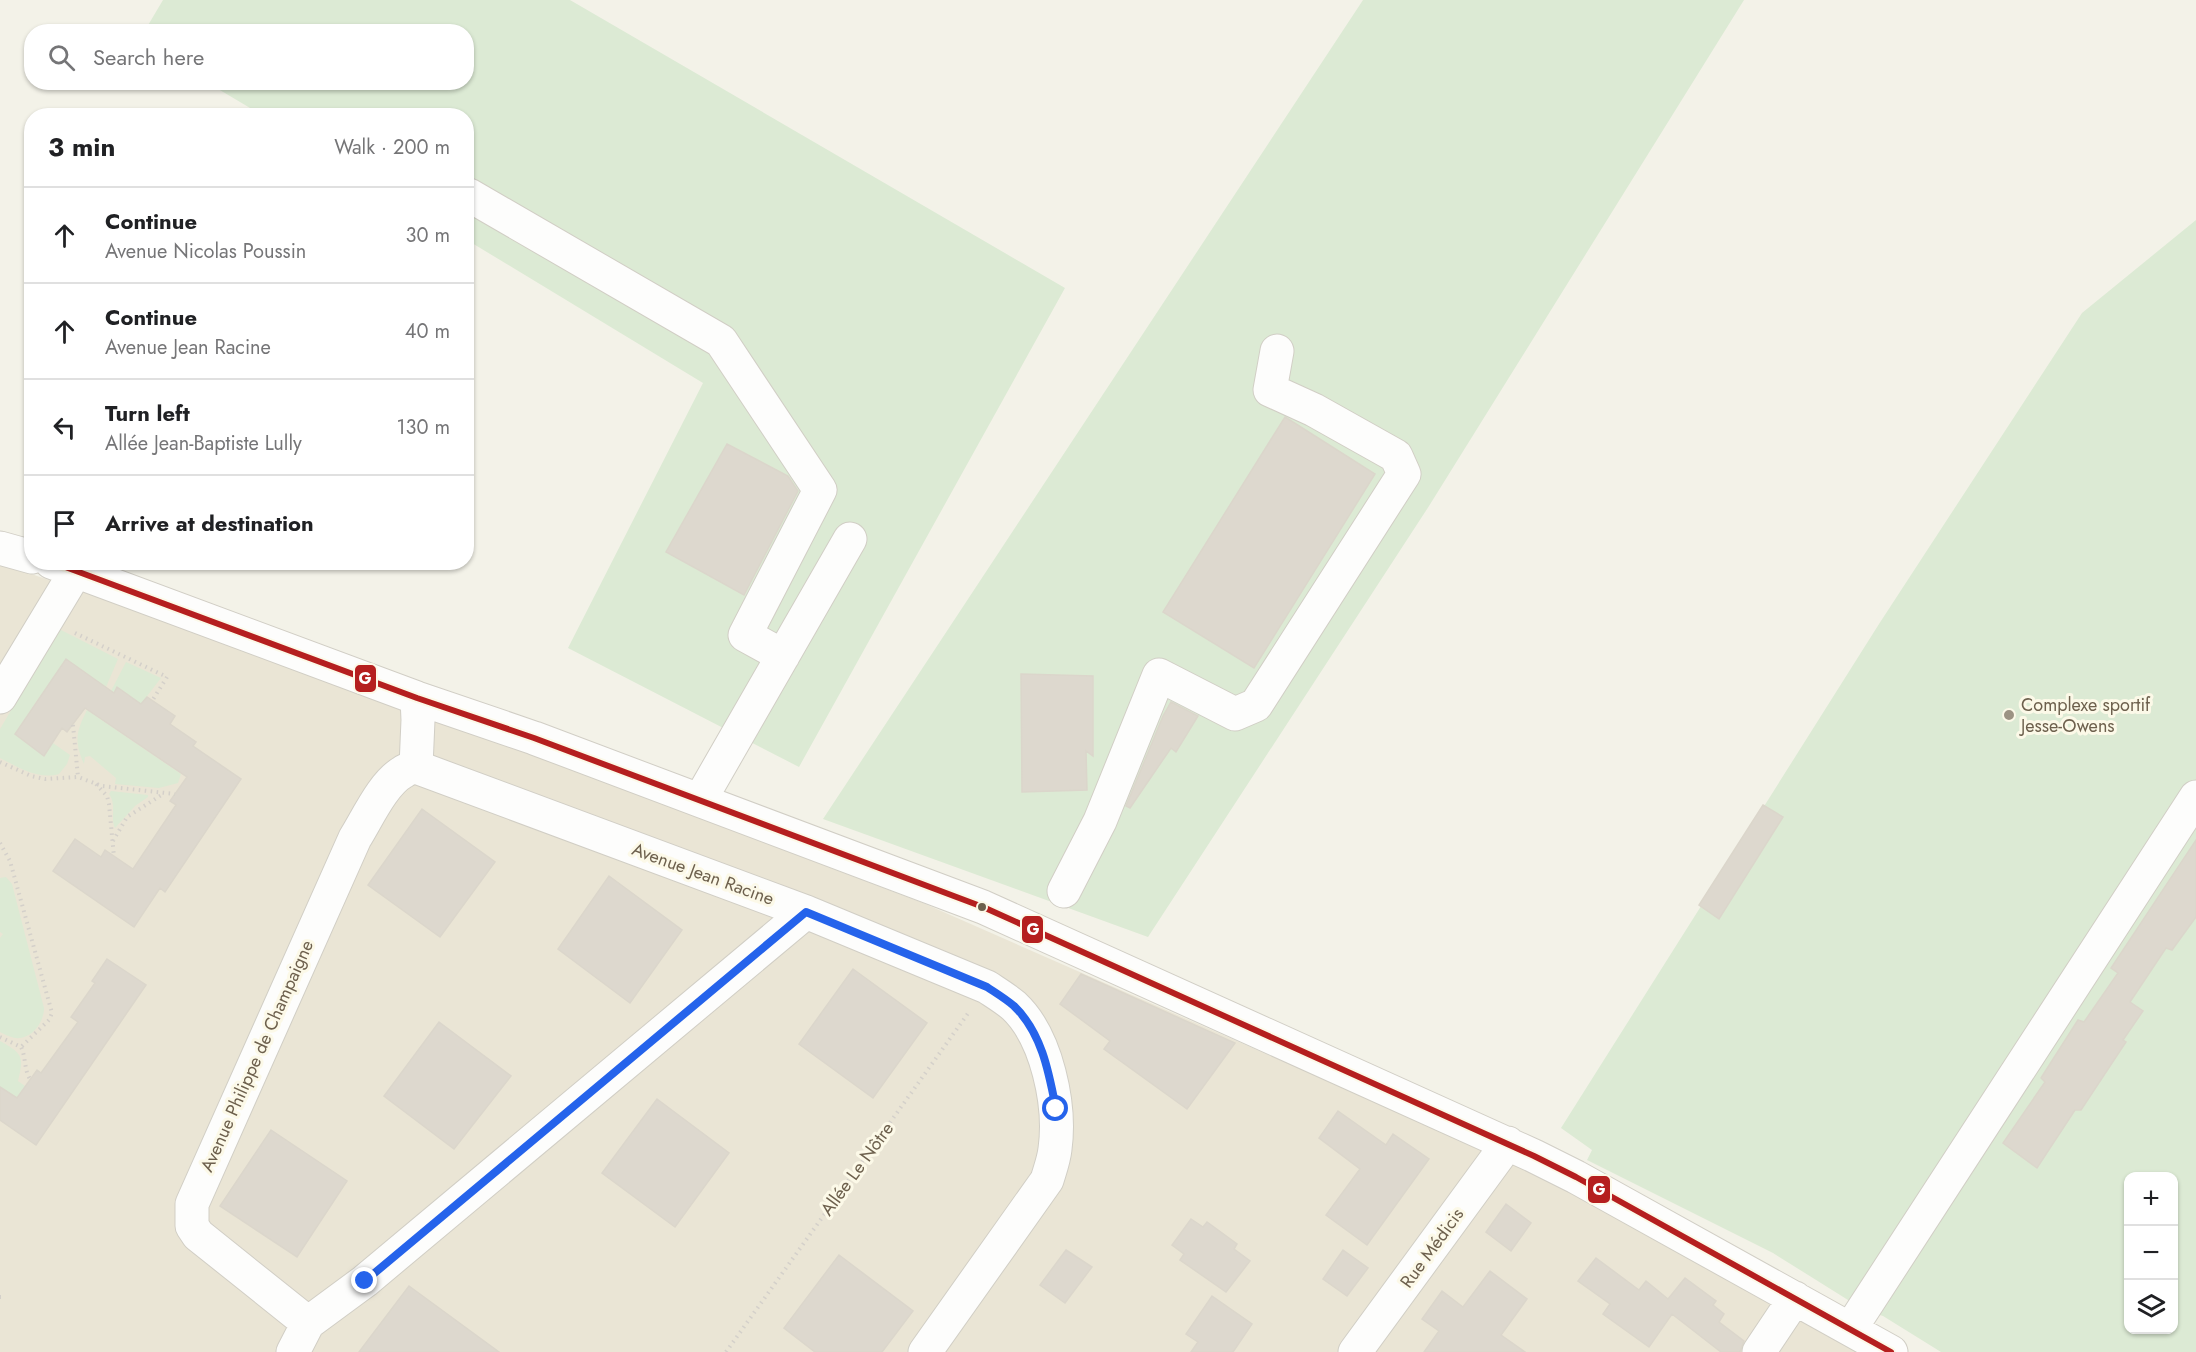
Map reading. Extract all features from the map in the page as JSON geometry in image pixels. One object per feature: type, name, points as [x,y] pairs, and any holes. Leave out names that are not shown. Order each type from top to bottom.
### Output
[{"type":"street","points":[[474,198],[721,341],[820,490],[745,635],[783,656]]},
{"type":"street","points":[[1064,891],[1100,821],[1159,675],[1235,714],[1256,705],[1404,474],[1396,456],[1314,410],[1270,390],[1277,351]]},
{"type":"street","points":[[700,800],[850,539]]},
{"type":"street","points":[[0,548],[24,555]]},
{"type":"street","points":[[0,698],[47,620],[62,570]]},
{"type":"street","points":[[71,570],[417,698],[534,738],[983,907],[1508,1143],[1576,1177],[1892,1352]]},
{"type":"street","points":[[416,767],[417,698]]},
{"type":"street","name":"Avenue Jean Racine","points":[[416,767],[806,912],[987,987],[1014,1006],[1032,1029],[1048,1068],[1056,1109],[1055,1148],[1047,1180],[925,1352]]},
{"type":"street","name":"Avenue Philippe de Champaigne","points":[[301,1338],[198,1235],[192,1226],[192,1204],[355,838],[394,779],[403,771],[416,767]]},
{"type":"street","points":[[1851,1328],[2196,797]]},
{"type":"street","points":[[301,1338],[365,1281],[806,912]]},
{"type":"street","name":"Rue Médicis","points":[[1355,1352],[1508,1143]]},
{"type":"street","points":[[1759,1352],[1795,1298]]},
{"type":"path","points":[[47,620],[167,677],[152,701]]},
{"type":"path","points":[[73,724],[78,777]]},
{"type":"path","points":[[0,762],[31,776],[45,779],[78,777],[102,786],[175,794]]},
{"type":"path","points":[[96,783],[109,804],[114,857]]},
{"type":"path","points":[[113,842],[127,817],[163,793]]},
{"type":"path","points":[[0,843],[10,861],[52,1013],[49,1020],[21,1047]]},
{"type":"path","name":"Allée Le Nôtre","points":[[726,1352],[987,987]]},
{"type":"path","points":[[0,1037],[21,1047],[30,1079]]},
{"type":"shaded area","points":[[0,563],[369,692],[923,903],[1569,1187],[1859,1352],[0,1352]]},
{"type":"green space","points":[[163,0],[570,0],[1065,288],[799,767],[568,648],[703,383],[474,244],[474,108],[250,108],[220,90],[474,90],[474,24],[149,24]]},
{"type":"green space","points":[[1363,0],[1744,0],[1429,506],[1148,937],[823,819]]},
{"type":"green space","name":"Complexe sportif Jesse-Owens","points":[[2196,220],[2196,1352],[1941,1352],[1883,1316],[1864,1310],[1773,1253],[1587,1160],[1592,1150],[1561,1128],[1879,624],[2082,313]]},
{"type":"green space","points":[[59,629],[118,659],[106,687],[40,696],[15,734],[44,756],[53,743],[70,755],[67,764],[59,774],[43,775],[28,772],[0,758],[0,729]]},
{"type":"green space","points":[[126,662],[161,678],[141,704],[117,688],[114,693],[111,691]]},
{"type":"green space","points":[[87,710],[181,774],[178,783],[159,788],[115,784],[116,778],[90,756],[85,757],[84,764],[78,737],[80,724]]},
{"type":"green space","points":[[111,791],[148,795],[148,797],[135,806],[115,828],[113,803],[109,794]]},
{"type":"green space","points":[[6,877],[12,884],[44,1008],[42,1019],[36,1029],[21,1038],[13,1038],[0,1032],[0,938],[3,934],[0,932],[0,878]]},
{"type":"green space","points":[[0,1041],[20,1056],[18,1081],[25,1086],[17,1098],[0,1087]]},
{"type":"building","points":[[1285,417],[1375,474],[1254,668],[1163,612]]},
{"type":"building","points":[[727,444],[788,476],[798,491],[744,595],[666,552]]},
{"type":"building","points":[[66,659],[114,693],[117,687],[141,704],[147,697],[175,716],[170,724],[196,742],[193,746],[241,779],[165,892],[160,888],[134,927],[53,871],[75,839],[101,857],[105,850],[133,869],[176,805],[170,801],[187,777],[85,708],[67,732],[62,728],[44,756],[15,734]]},
{"type":"building","points":[[1021,674],[1093,676],[1093,756],[1086,751],[1087,790],[1022,792]]},
{"type":"building","points":[[1171,702],[1198,716],[1176,752],[1171,748],[1130,808],[1126,806]]},
{"type":"building","points":[[1763,805],[1783,817],[1719,919],[1699,905]]},
{"type":"building","points":[[422,809],[495,862],[440,937],[368,885]]},
{"type":"building","points":[[2196,840],[2196,917],[2172,950],[2166,948],[2130,1002],[2143,1011],[2123,1040],[2126,1042],[2081,1110],[2075,1110],[2037,1168],[2003,1143],[2045,1082],[2041,1078],[2078,1020],[2084,1022],[2118,973],[2111,968]]},
{"type":"building","points":[[609,876],[682,930],[630,1003],[558,949]]},
{"type":"building","points":[[107,959],[146,985],[36,1145],[0,1120],[0,1087],[17,1098],[37,1070],[41,1073],[78,1022],[71,1017],[95,983],[92,981]]},
{"type":"building","points":[[853,969],[927,1023],[873,1098],[799,1044]]},
{"type":"building","points":[[1081,974],[1235,1043],[1187,1109],[1104,1049],[1110,1041],[1060,1004]]},
{"type":"building","points":[[439,1022],[511,1076],[454,1149],[384,1096]]},
{"type":"building","points":[[657,1099],[729,1153],[675,1227],[602,1173]]},
{"type":"building","points":[[1338,1111],[1386,1145],[1393,1134],[1429,1159],[1367,1245],[1326,1215],[1360,1169],[1319,1138]]},
{"type":"building","points":[[271,1130],[347,1181],[297,1257],[220,1206]]},
{"type":"building","points":[[1506,1204],[1531,1223],[1511,1251],[1486,1232]]},
{"type":"building","points":[[1191,1219],[1203,1227],[1207,1222],[1237,1244],[1234,1249],[1250,1261],[1226,1292],[1180,1260],[1184,1254],[1172,1245]]},
{"type":"building","points":[[1066,1250],[1092,1267],[1065,1303],[1040,1285]]},
{"type":"building","points":[[1343,1250],[1368,1268],[1347,1296],[1323,1279]]},
{"type":"building","points":[[839,1255],[913,1311],[882,1352],[815,1352],[784,1328]]},
{"type":"building","points":[[1596,1258],[1639,1290],[1646,1281],[1668,1299],[1685,1278],[1716,1301],[1713,1305],[1724,1314],[1719,1322],[1744,1341],[1740,1352],[1721,1352],[1672,1314],[1649,1347],[1603,1314],[1610,1304],[1578,1281]]},
{"type":"building","points":[[1490,1271],[1527,1299],[1501,1335],[1525,1352],[1424,1352],[1439,1331],[1422,1319],[1442,1291],[1463,1307]]},
{"type":"building","points":[[409,1286],[499,1352],[359,1352]]},
{"type":"building","points":[[1212,1296],[1252,1324],[1233,1352],[1191,1352],[1198,1342],[1186,1334]]},
{"type":"transit line","name":"G","points":[[73,570],[417,698],[534,738],[983,907],[1534,1156],[1576,1177],[1891,1352]]},
{"type":"place","name":"Complexe sportif Jesse-Owens","points":[[2009,715]]},
{"type":"route","points":[[365,1281],[806,912],[987,987],[1014,1006],[1032,1029],[1048,1068],[1056,1109]]}]
